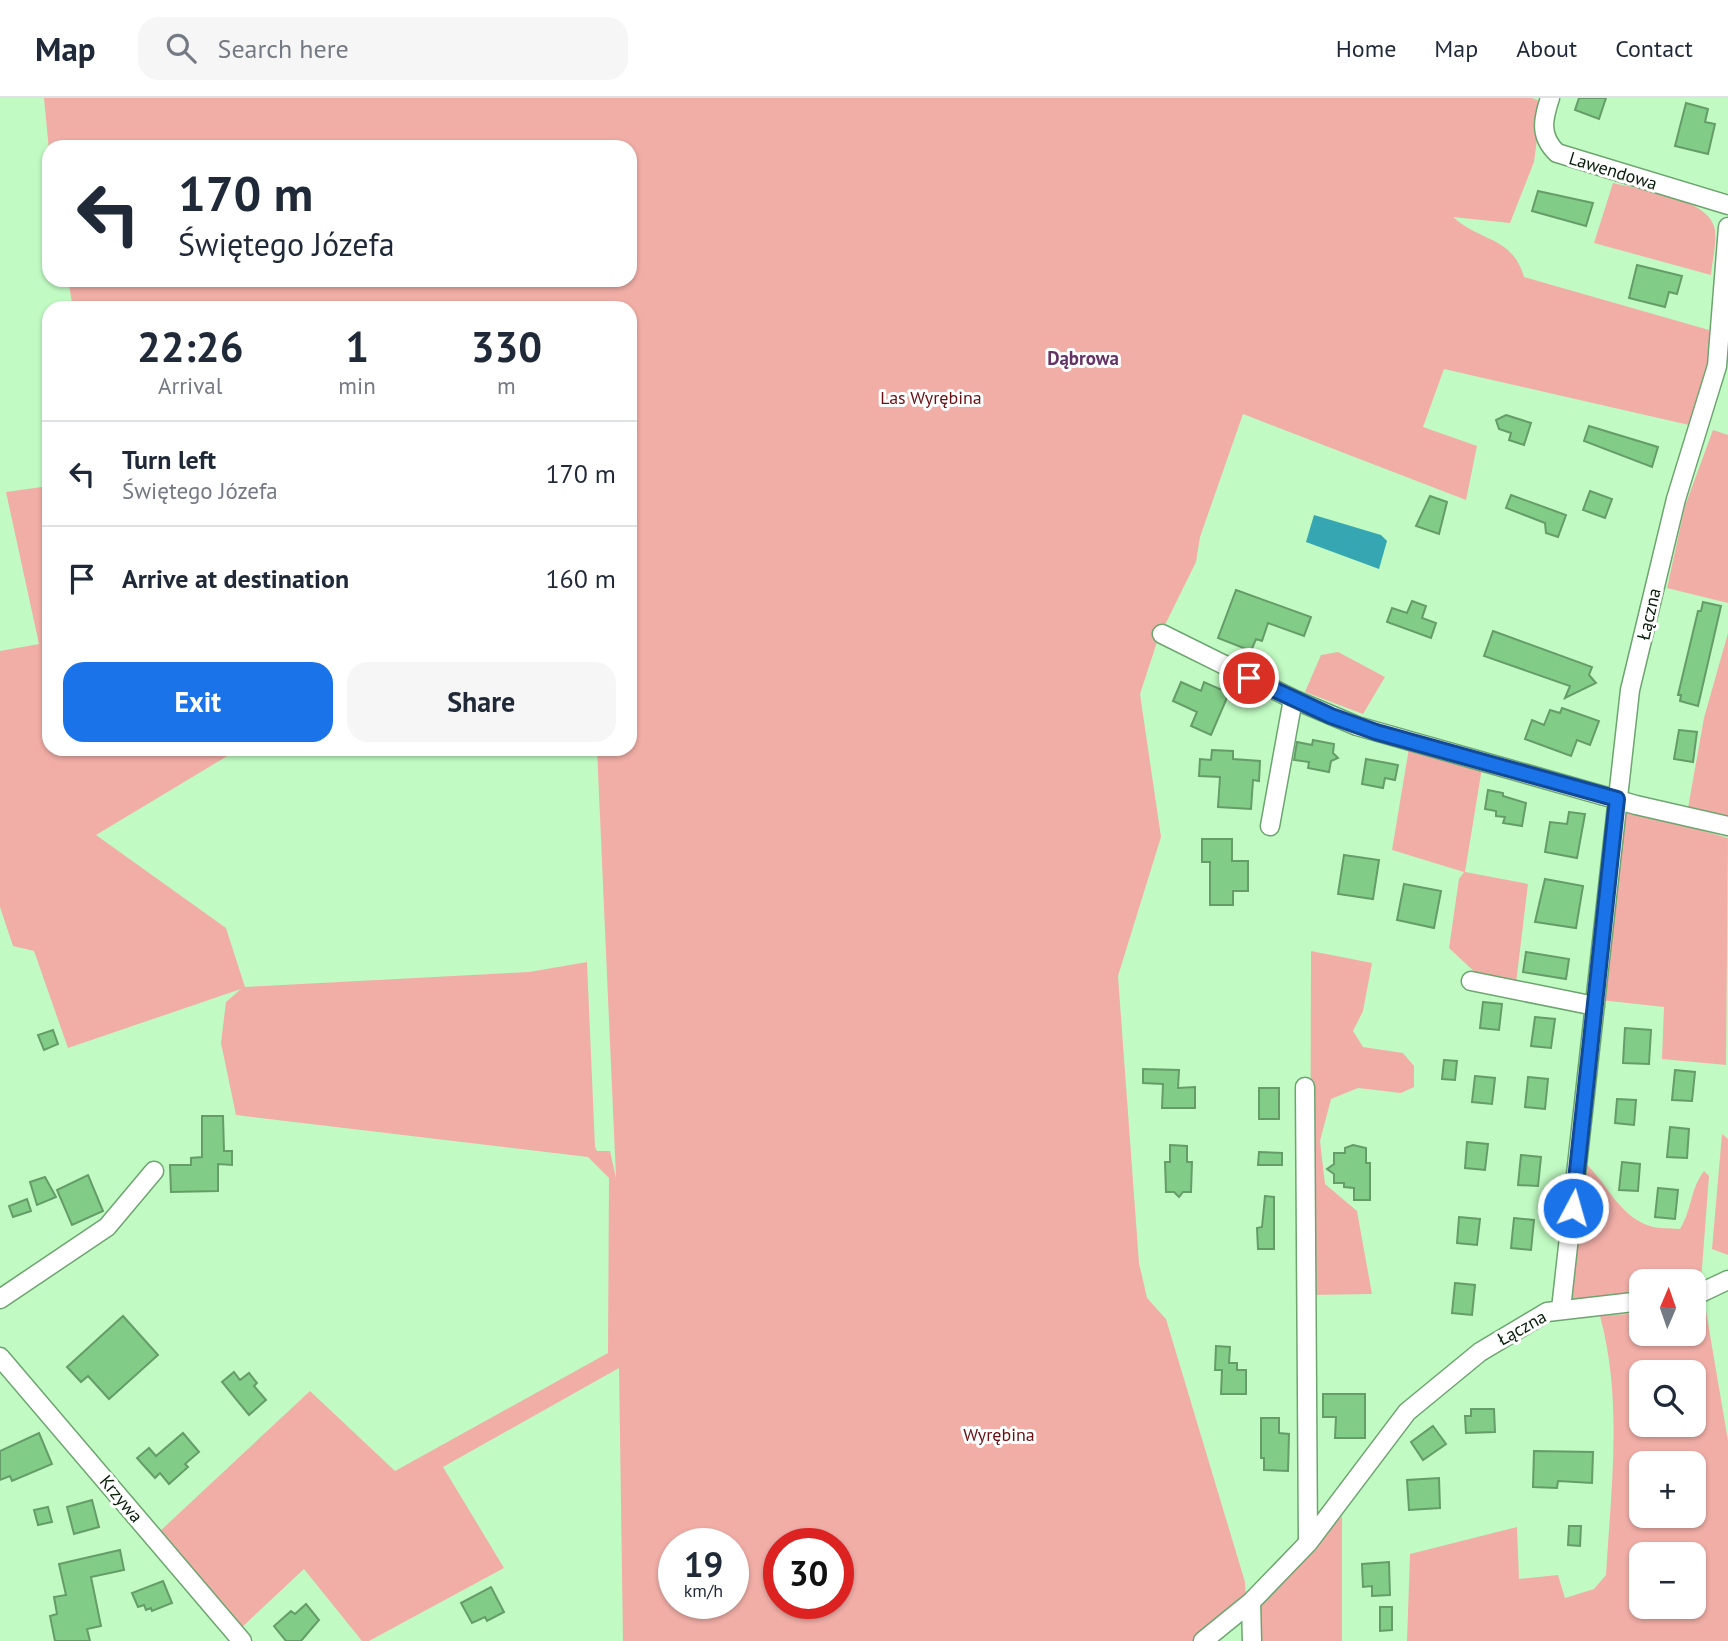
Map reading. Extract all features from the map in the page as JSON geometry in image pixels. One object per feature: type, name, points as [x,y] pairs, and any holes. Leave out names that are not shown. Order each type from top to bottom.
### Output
[{"type":"street","name":"Lawendowa","points":[[1550,98],[1543,128],[1546,141],[1557,153],[1566,158],[1728,205]]},
{"type":"street","name":"Łączna","points":[[1203,1641],[1251,1602],[1308,1544],[1406,1412],[1480,1352],[1532,1319],[1561,1309],[1630,690],[1676,499],[1717,366],[1728,227]]},
{"type":"street","points":[[1161,634],[1293,699],[1376,732],[1617,799],[1728,826]]},
{"type":"street","points":[[1270,825],[1293,699]]},
{"type":"street","points":[[1471,981],[1595,1006]]},
{"type":"street","points":[[1305,1087],[1308,1544]]},
{"type":"street","points":[[0,1299],[107,1227],[154,1171]]},
{"type":"street","points":[[1706,1290],[1728,1280]]},
{"type":"street","points":[[1561,1309],[1629,1302]]},
{"type":"street","name":"Krzywa","points":[[0,1357],[242,1641]]},
{"type":"street","points":[[1251,1602],[1252,1641]]},
{"type":"green space","name":"Las Wyrębina","points":[[44,98],[1532,98],[1542,102],[1534,162],[1510,223],[1453,217],[1504,247],[1519,264],[1524,277],[1709,330],[1705,379],[1689,425],[1444,369],[1423,427],[1477,446],[1466,500],[1243,414],[1200,537],[1196,562],[1158,639],[1140,694],[1161,837],[1118,976],[1139,1263],[1147,1298],[1166,1319],[1245,1582],[1246,1598],[1193,1641],[623,1641],[619,1368],[443,1467],[504,1568],[369,1641],[362,1641],[304,1569],[241,1628],[158,1533],[310,1391],[395,1471],[608,1353],[609,1178],[588,1157],[236,1115],[221,1043],[226,1002],[241,989],[68,1048],[34,951],[13,946],[0,907],[0,651],[39,644],[6,492],[42,487],[42,756],[227,756],[96,835],[226,928],[245,987],[529,972],[587,962],[595,1147],[597,1151],[610,1151],[616,1178],[597,756],[637,756],[637,301],[72,301],[69,287],[637,287],[637,140],[48,140]]},
{"type":"green space","points":[[1613,183],[1670,196],[1698,208],[1708,216],[1714,226],[1715,237],[1711,275],[1594,243]]},
{"type":"green space","points":[[1713,430],[1728,435],[1728,603],[1667,588],[1685,506]]},
{"type":"green space","points":[[1728,633],[1728,817],[1688,808],[1704,718]]},
{"type":"green space","points":[[1338,652],[1385,677],[1363,714],[1305,692],[1321,655]]},
{"type":"green space","points":[[1409,748],[1482,768],[1465,872],[1528,884],[1516,983],[1479,976],[1449,948],[1459,879],[1464,872],[1392,850]]},
{"type":"green space","points":[[1622,808],[1728,838],[1726,1065],[1662,1059],[1664,1007],[1600,1000]]},
{"type":"green space","points":[[1311,951],[1372,963],[1363,1011],[1353,1031],[1363,1047],[1403,1053],[1414,1066],[1414,1087],[1401,1093],[1358,1088],[1331,1099],[1320,1141],[1325,1184],[1357,1211],[1372,1294],[1310,1295]]},
{"type":"green space","points":[[1722,1134],[1728,1139],[1728,1255],[1712,1249]]},
{"type":"green space","points":[[1585,1163],[1620,1206],[1637,1220],[1659,1228],[1680,1229],[1699,1178],[1704,1171],[1709,1176],[1702,1269],[1629,1269],[1629,1295],[1572,1301]]},
{"type":"green space","points":[[1706,1311],[1728,1441],[1728,1641],[1407,1641],[1410,1554],[1517,1527],[1519,1579],[1558,1575],[1565,1598],[1594,1589],[1606,1575],[1614,1445],[1611,1380],[1600,1316],[1629,1314],[1629,1346],[1706,1346]]},
{"type":"green space","points":[[1342,1516],[1342,1641],[1257,1641],[1257,1610]]},
{"type":"water","points":[[1314,515],[1381,535],[1387,541],[1379,569],[1306,542]]},
{"type":"building","points":[[1579,98],[1606,98],[1599,119],[1575,110]]},
{"type":"building","points":[[1686,103],[1708,109],[1705,122],[1715,124],[1708,154],[1675,146]]},
{"type":"building","points":[[1538,191],[1593,203],[1586,226],[1532,211]]},
{"type":"building","points":[[1637,265],[1682,276],[1677,294],[1669,292],[1665,307],[1629,298]]},
{"type":"building","points":[[1506,415],[1531,423],[1524,445],[1509,440],[1511,433],[1499,429],[1496,420]]},
{"type":"building","points":[[1589,426],[1658,447],[1652,467],[1584,441]]},
{"type":"building","points":[[1590,491],[1612,499],[1605,518],[1583,510]]},
{"type":"building","points":[[1511,495],[1566,515],[1558,537],[1546,533],[1545,523],[1506,508]]},
{"type":"building","points":[[1430,496],[1447,502],[1439,534],[1416,526]]},
{"type":"building","points":[[1236,590],[1311,617],[1304,636],[1268,623],[1262,641],[1256,639],[1251,651],[1218,638]]},
{"type":"building","points":[[1412,601],[1426,606],[1422,618],[1436,623],[1431,638],[1387,622],[1392,608],[1407,613]]},
{"type":"building","points":[[1703,602],[1721,606],[1698,706],[1680,701],[1681,695],[1678,695],[1698,611],[1701,611]]},
{"type":"building","points":[[1493,631],[1592,667],[1589,675],[1596,683],[1565,698],[1570,686],[1484,656]]},
{"type":"building","points":[[1181,682],[1201,691],[1204,682],[1229,693],[1211,735],[1191,726],[1197,712],[1173,701]]},
{"type":"building","points":[[1562,708],[1599,721],[1590,745],[1577,740],[1571,756],[1525,739],[1532,720],[1544,725],[1550,710],[1560,713]]},
{"type":"building","points":[[1679,730],[1697,732],[1693,762],[1674,759]]},
{"type":"building","points":[[1313,740],[1334,744],[1333,753],[1338,758],[1331,761],[1329,772],[1308,768],[1309,762],[1294,760],[1297,742],[1312,745]]},
{"type":"building","points":[[1212,750],[1233,751],[1233,759],[1260,761],[1259,781],[1253,780],[1251,809],[1218,807],[1220,777],[1199,776],[1200,759],[1211,760]]},
{"type":"building","points":[[1366,759],[1398,765],[1395,780],[1385,778],[1383,788],[1362,784]]},
{"type":"building","points":[[1488,790],[1526,803],[1522,826],[1503,823],[1505,817],[1496,816],[1496,811],[1485,809]]},
{"type":"building","points":[[1569,812],[1585,814],[1577,858],[1545,852],[1550,822],[1567,824]]},
{"type":"building","points":[[1202,839],[1232,839],[1232,861],[1248,861],[1248,891],[1233,891],[1233,905],[1210,905],[1210,862],[1202,862]]},
{"type":"building","points":[[1344,855],[1379,860],[1373,899],[1338,894]]},
{"type":"building","points":[[1545,879],[1583,886],[1576,928],[1535,922]]},
{"type":"building","points":[[1404,884],[1441,891],[1434,928],[1397,920]]},
{"type":"building","points":[[1526,952],[1569,959],[1566,979],[1523,972]]},
{"type":"building","points":[[1483,1002],[1502,1004],[1499,1030],[1480,1028]]},
{"type":"building","points":[[1535,1017],[1555,1019],[1551,1048],[1531,1046]]},
{"type":"building","points":[[1625,1028],[1651,1030],[1649,1064],[1623,1063]]},
{"type":"building","points":[[53,1030],[58,1044],[44,1050],[38,1035]]},
{"type":"building","points":[[1444,1060],[1457,1061],[1455,1080],[1442,1079]]},
{"type":"building","points":[[1143,1069],[1179,1070],[1178,1088],[1195,1087],[1195,1108],[1162,1108],[1163,1084],[1143,1083]]},
{"type":"building","points":[[1675,1070],[1695,1072],[1692,1101],[1672,1100]]},
{"type":"building","points":[[1475,1076],[1495,1078],[1492,1104],[1472,1102]]},
{"type":"building","points":[[1528,1077],[1548,1079],[1545,1109],[1525,1107]]},
{"type":"building","points":[[1259,1088],[1279,1088],[1279,1119],[1259,1119]]},
{"type":"building","points":[[1617,1099],[1636,1100],[1634,1125],[1615,1123]]},
{"type":"building","points":[[202,1116],[223,1116],[224,1151],[232,1151],[232,1165],[218,1164],[218,1191],[171,1192],[170,1165],[191,1165],[191,1158],[202,1157]]},
{"type":"building","points":[[1670,1127],[1689,1129],[1687,1158],[1667,1157]]},
{"type":"building","points":[[1467,1142],[1488,1144],[1485,1170],[1465,1168]]},
{"type":"building","points":[[1170,1145],[1187,1146],[1187,1162],[1192,1162],[1191,1192],[1183,1192],[1179,1197],[1174,1192],[1166,1192],[1165,1162],[1170,1162]]},
{"type":"building","points":[[1353,1145],[1366,1148],[1366,1163],[1370,1163],[1370,1200],[1354,1200],[1354,1188],[1344,1187],[1344,1183],[1334,1183],[1334,1174],[1327,1169],[1334,1164],[1334,1153],[1345,1153],[1345,1148]]},
{"type":"building","points":[[1259,1152],[1282,1153],[1282,1165],[1258,1165]]},
{"type":"building","points":[[1521,1155],[1541,1157],[1538,1186],[1518,1185]]},
{"type":"building","points":[[1622,1162],[1640,1164],[1638,1191],[1619,1190]]},
{"type":"building","points":[[88,1175],[103,1211],[72,1225],[57,1190]]},
{"type":"building","points":[[45,1177],[56,1197],[37,1205],[30,1182]]},
{"type":"building","points":[[1658,1188],[1678,1190],[1675,1219],[1655,1217]]},
{"type":"building","points":[[1265,1196],[1274,1197],[1274,1249],[1258,1249],[1257,1228],[1262,1227]]},
{"type":"building","points":[[27,1199],[31,1211],[13,1217],[9,1206]]},
{"type":"building","points":[[1459,1217],[1480,1219],[1477,1245],[1457,1243]]},
{"type":"building","points":[[1514,1218],[1534,1220],[1531,1250],[1511,1248]]},
{"type":"building","points":[[1455,1283],[1475,1285],[1472,1315],[1452,1313]]},
{"type":"building","points":[[123,1316],[158,1355],[109,1399],[88,1376],[81,1382],[67,1367]]},
{"type":"building","points":[[1216,1346],[1230,1347],[1229,1363],[1237,1363],[1237,1370],[1246,1370],[1246,1394],[1221,1394],[1222,1370],[1215,1370]]},
{"type":"building","points":[[234,1372],[240,1380],[249,1373],[257,1383],[254,1386],[266,1400],[249,1415],[222,1382]]},
{"type":"building","points":[[1323,1394],[1365,1394],[1365,1438],[1335,1438],[1336,1417],[1323,1417]]},
{"type":"building","points":[[1471,1409],[1494,1409],[1495,1432],[1466,1433],[1465,1416],[1471,1416]]},
{"type":"building","points":[[1261,1418],[1279,1418],[1279,1433],[1289,1434],[1288,1471],[1264,1470],[1264,1458],[1261,1458]]},
{"type":"building","points":[[1433,1426],[1446,1444],[1423,1460],[1411,1442]]},
{"type":"building","points":[[39,1433],[52,1464],[12,1481],[10,1476],[0,1480],[0,1451]]},
{"type":"building","points":[[183,1433],[199,1452],[185,1464],[188,1467],[169,1484],[160,1473],[155,1478],[137,1458],[149,1448],[156,1456]]},
{"type":"building","points":[[1534,1451],[1593,1452],[1592,1483],[1558,1481],[1557,1488],[1533,1487]]},
{"type":"building","points":[[1439,1478],[1440,1508],[1409,1510],[1407,1480]]},
{"type":"building","points":[[92,1500],[99,1527],[74,1534],[67,1507]]},
{"type":"building","points":[[48,1507],[52,1522],[38,1525],[34,1510]]},
{"type":"building","points":[[1569,1526],[1581,1526],[1580,1546],[1568,1545]]},
{"type":"building","points":[[120,1550],[124,1570],[91,1577],[101,1626],[87,1629],[90,1641],[55,1641],[50,1616],[57,1614],[54,1597],[66,1595],[59,1564]]},
{"type":"building","points":[[1389,1562],[1390,1595],[1372,1596],[1372,1586],[1363,1587],[1362,1564]]},
{"type":"building","points":[[163,1581],[172,1603],[152,1611],[151,1608],[146,1610],[144,1605],[138,1607],[132,1593]]},
{"type":"building","points":[[491,1587],[504,1612],[487,1621],[485,1617],[472,1623],[461,1603]]},
{"type":"building","points":[[306,1604],[319,1620],[301,1641],[286,1641],[274,1626],[291,1611],[295,1614]]},
{"type":"building","points":[[1380,1607],[1392,1607],[1392,1630],[1380,1631]]},
{"type":"district","name":"Dąbrowa","points":[[1083,358]]},
{"type":"route","points":[[1249,678],[1331,716],[1376,732],[1617,799],[1573,1208]]},
{"type":"park label","name":"Wyrębina","points":[[999,1435]]}]
